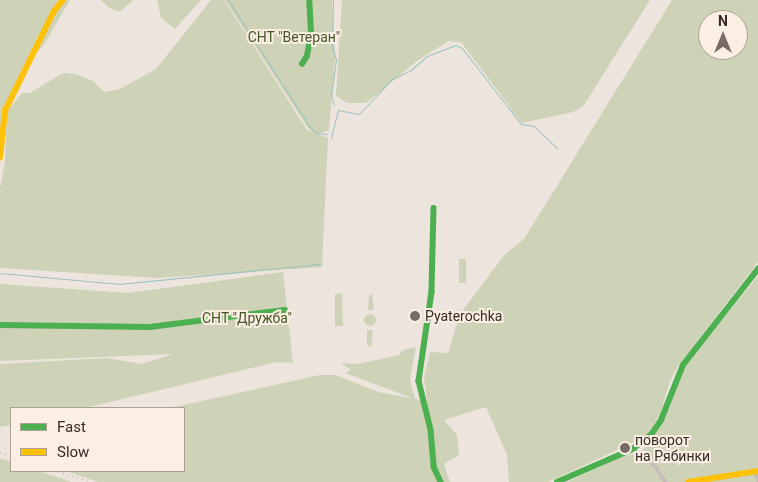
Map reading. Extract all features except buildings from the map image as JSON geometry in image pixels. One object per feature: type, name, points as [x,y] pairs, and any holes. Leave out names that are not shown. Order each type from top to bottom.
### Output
[{"type":"street","points":[[0,158],[5,111],[54,11],[63,0]]},
{"type":"street","points":[[302,64],[307,56],[311,34],[309,0]]},
{"type":"street","points":[[434,208],[433,276],[419,389],[431,430],[434,467],[441,482]]},
{"type":"street","points":[[557,482],[633,448],[656,428],[682,365],[758,269]]},
{"type":"street","points":[[0,325],[158,326],[285,310]]},
{"type":"street","points":[[633,448],[655,466],[665,482]]},
{"type":"street","points":[[688,482],[756,471],[758,480]]},
{"type":"green space","points":[[0,0],[70,0],[42,48],[29,58],[10,95],[0,140]]},
{"type":"green space","points":[[101,0],[133,0],[120,12],[109,8]]},
{"type":"green space","points":[[157,0],[201,0],[175,29],[161,18]]},
{"type":"green space","points":[[211,0],[224,0],[307,130],[328,138],[322,267],[157,278],[0,268],[0,188],[5,162],[7,112],[22,93],[30,93],[63,73],[76,74],[93,81],[104,92],[120,89],[156,69]]},
{"type":"green space","name":"СНТ \"Ветеран\"","points":[[225,0],[332,0],[335,60],[329,130],[316,135],[308,128]]},
{"type":"green space","points":[[342,0],[650,0],[584,105],[573,112],[522,123],[461,42],[448,41],[417,61],[366,103],[347,103],[336,96]]},
{"type":"green space","points":[[672,0],[758,0],[758,262],[678,366],[670,381],[660,414],[647,436],[548,482],[509,482],[507,455],[486,407],[444,420],[457,435],[459,455],[444,464],[450,482],[98,482],[69,472],[185,472],[185,407],[175,407],[320,375],[336,375],[378,392],[427,401],[424,377],[430,352],[448,353],[460,314],[506,253],[524,239]]},
{"type":"green space","points":[[459,259],[466,259],[466,283],[459,283]]},
{"type":"green space","name":"СНТ \"Дружба\"","points":[[283,272],[293,363],[277,362],[89,407],[10,407],[10,425],[0,427],[0,364],[107,358],[142,364],[173,354],[0,361],[0,284],[128,293]]},
{"type":"green space","points":[[758,276],[758,482],[664,482],[655,465],[641,452],[664,420],[685,365]]},
{"type":"green space","points":[[342,293],[343,326],[335,326],[335,294]]},
{"type":"green space","points":[[372,293],[374,310],[368,310],[369,296]]},
{"type":"green space","points":[[372,314],[375,315],[375,325],[368,326],[365,325],[364,318],[365,315]]},
{"type":"green space","points":[[367,330],[373,330],[371,347],[367,345]]},
{"type":"green space","points":[[416,347],[410,379],[415,399],[345,373],[351,370],[341,363],[358,364],[399,355],[403,350]]},
{"type":"green space","points":[[638,453],[654,467],[664,482],[567,482],[621,457]]},
{"type":"green space","points":[[0,458],[10,462],[10,472],[42,472],[72,482],[0,482]]},
{"type":"waterway","points":[[228,0],[310,127],[316,133],[327,134]]},
{"type":"waterway","points":[[333,0],[332,45],[336,60],[331,95],[334,105]]},
{"type":"waterway","points":[[331,138],[338,110],[359,114],[392,79],[411,70],[427,56],[455,45],[462,48],[521,124],[534,126],[557,148]]},
{"type":"waterway","points":[[0,273],[119,284],[320,264]]},
{"type":"railway","points":[[0,452],[10,455]]},
{"type":"railway","points":[[61,472],[92,482]]},
{"type":"traffic: fast","points":[[302,64],[307,56],[311,33],[309,0]]},
{"type":"traffic: fast","points":[[434,208],[432,292],[419,381],[431,430],[434,467],[441,482]]},
{"type":"traffic: fast","points":[[557,482],[633,449],[651,435],[661,420],[683,365],[758,269]]},
{"type":"traffic: fast","points":[[0,325],[150,327],[285,310]]},
{"type":"traffic: slow","points":[[0,158],[5,111],[54,11],[63,0]]},
{"type":"traffic: slow","points":[[688,482],[758,471]]},
{"type":"place","name":"Pyaterochka","points":[[415,316]]},
{"type":"place","name":"поворот на Рябинки","points":[[625,448]]}]
